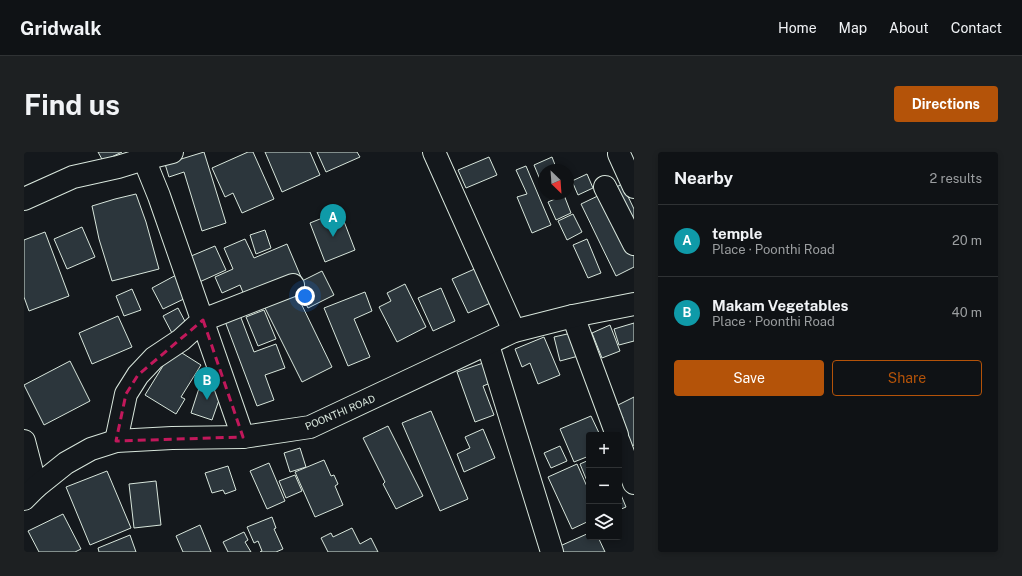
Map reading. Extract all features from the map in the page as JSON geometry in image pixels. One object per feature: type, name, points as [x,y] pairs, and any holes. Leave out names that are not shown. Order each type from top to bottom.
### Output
[{"type":"street","points":[[24,199],[73,177],[118,167],[172,152]]},
{"type":"street","points":[[434,152],[514,331]]},
{"type":"street","points":[[619,154],[634,187]]},
{"type":"street","points":[[144,160],[159,196],[243,437]]},
{"type":"street","points":[[605,187],[634,244]]},
{"type":"street","points":[[116,440],[126,394],[138,375],[154,358],[181,340],[203,320],[293,285]]},
{"type":"street","name":"POONTHI ROAD","points":[[30,493],[66,463],[91,449],[116,440],[243,437],[310,427],[514,331],[574,316],[634,304]]},
{"type":"street","points":[[574,316],[615,432]]},
{"type":"street","points":[[488,344],[552,552]]},
{"type":"street","points":[[24,441],[30,493]]},
{"type":"street","points":[[622,450],[634,483]]},
{"type":"highlighted area","points":[[203,320],[243,437],[116,441],[126,394],[138,375]]},
{"type":"building","points":[[98,152],[122,152],[103,161]]},
{"type":"building","points":[[204,152],[226,223],[202,231],[184,172],[169,177],[165,164]]},
{"type":"building","points":[[248,152],[253,152],[274,199],[242,213],[233,193],[225,197],[212,168]]},
{"type":"building","points":[[265,152],[310,152],[320,175],[282,192]]},
{"type":"building","points":[[317,152],[357,152],[360,157],[326,172]]},
{"type":"building","points":[[489,157],[497,175],[466,188],[458,170]]},
{"type":"building","points":[[552,157],[555,164],[538,164],[538,175],[534,165]]},
{"type":"building","points":[[526,166],[538,194],[538,200],[540,200],[551,225],[532,233],[517,197],[527,194],[516,170]]},
{"type":"building","points":[[587,174],[593,188],[578,195],[574,186],[574,180]]},
{"type":"building","points":[[622,184],[634,209],[634,237],[611,190]]},
{"type":"building","points":[[606,192],[634,249],[634,267],[616,276],[581,204]]},
{"type":"building","points":[[136,194],[146,222],[159,269],[112,281],[99,239],[92,206]]},
{"type":"building","points":[[553,200],[566,200],[571,213],[556,220],[548,202]]},
{"type":"building","points":[[340,211],[355,250],[325,262],[310,223]]},
{"type":"building","points":[[573,214],[582,232],[567,240],[558,221]]},
{"type":"building","points":[[82,227],[95,257],[67,269],[54,239]]},
{"type":"building","points":[[265,230],[271,248],[256,254],[250,235]]},
{"type":"building","points":[[45,232],[69,296],[29,311],[24,297],[24,240]]},
{"type":"building","points":[[245,239],[254,258],[287,244],[301,277],[246,300],[240,285],[222,293],[215,277],[233,269],[224,248]]},
{"type":"building","points":[[587,239],[601,273],[588,278],[573,245]]},
{"type":"building","points":[[215,246],[226,270],[195,284],[184,259]]},
{"type":"building","points":[[479,267],[495,301],[468,313],[452,279]]},
{"type":"building","points":[[322,271],[334,295],[308,308],[296,284]]},
{"type":"building","points":[[178,274],[190,296],[163,309],[152,288]]},
{"type":"building","points":[[405,284],[426,327],[397,342],[379,307],[391,301],[387,293]]},
{"type":"building","points":[[441,288],[455,321],[433,331],[418,298]]},
{"type":"building","points":[[132,289],[141,310],[124,316],[116,296]]},
{"type":"building","points":[[365,292],[372,311],[354,319],[370,357],[348,366],[324,308]]},
{"type":"building","points":[[296,293],[332,367],[302,382],[265,308]]},
{"type":"building","points":[[178,308],[189,329],[174,337],[163,316]]},
{"type":"building","points":[[238,310],[254,352],[276,344],[285,368],[265,375],[274,400],[257,406],[223,316]]},
{"type":"building","points":[[264,310],[276,339],[258,346],[246,317]]},
{"type":"building","points":[[118,316],[132,347],[92,364],[79,333]]},
{"type":"building","points":[[634,323],[634,341],[619,345],[614,329]]},
{"type":"building","points":[[610,325],[620,351],[602,358],[592,333]]},
{"type":"building","points":[[576,332],[582,355],[560,361],[554,337]]},
{"type":"building","points":[[544,337],[560,375],[538,384],[530,363],[522,367],[515,349]]},
{"type":"building","points":[[174,348],[201,365],[181,397],[185,399],[176,414],[145,395]]},
{"type":"building","points":[[70,361],[90,401],[44,425],[24,385]]},
{"type":"building","points":[[486,362],[493,382],[483,386],[494,415],[475,422],[457,372]]},
{"type":"building","points":[[202,379],[224,386],[212,420],[191,413]]},
{"type":"building","points":[[634,397],[634,445],[626,449],[622,442],[622,432],[617,432],[612,423],[623,418],[616,406]]},
{"type":"building","points":[[431,411],[468,499],[440,511],[402,423]]},
{"type":"building","points":[[591,416],[599,432],[586,432],[586,457],[574,462],[560,429]]},
{"type":"building","points":[[388,426],[423,496],[396,509],[383,484],[385,482],[363,438]]},
{"type":"building","points":[[483,429],[495,458],[464,472],[457,454],[470,448],[465,437]]},
{"type":"building","points":[[560,446],[567,461],[551,468],[544,453]]},
{"type":"building","points":[[300,448],[306,467],[290,472],[284,453]]},
{"type":"building","points":[[324,460],[331,476],[334,475],[338,484],[335,486],[343,505],[315,517],[295,472]]},
{"type":"building","points":[[586,461],[586,479],[580,464]]},
{"type":"building","points":[[269,463],[285,501],[267,509],[250,471]]},
{"type":"building","points":[[577,464],[586,484],[586,522],[572,529],[548,477]]},
{"type":"building","points":[[228,466],[236,490],[225,494],[223,490],[212,493],[205,473]]},
{"type":"building","points":[[107,471],[131,528],[90,545],[66,487]]},
{"type":"building","points":[[295,475],[302,491],[286,498],[279,481]]},
{"type":"building","points":[[156,481],[161,525],[134,528],[129,484]]},
{"type":"building","points":[[622,497],[626,507],[622,509]]},
{"type":"building","points":[[63,514],[81,549],[75,552],[39,552],[28,531]]},
{"type":"building","points":[[272,517],[276,528],[274,529],[283,549],[276,552],[260,552],[262,551],[258,541],[254,543],[247,527]]},
{"type":"building","points":[[200,525],[211,552],[183,552],[176,536]]},
{"type":"building","points":[[352,528],[360,544],[371,538],[378,552],[328,552],[321,538],[331,533],[333,537]]},
{"type":"building","points":[[244,532],[248,540],[245,542],[251,552],[228,552],[223,542]]},
{"type":"building","points":[[586,534],[586,540],[599,540],[605,552],[563,552],[560,546]]},
{"type":"building","points":[[130,535],[136,552],[99,552],[98,548]]},
{"type":"place","name":"temple","points":[[333,237]]},
{"type":"place","name":"Makam Vegetables","points":[[207,400]]}]
